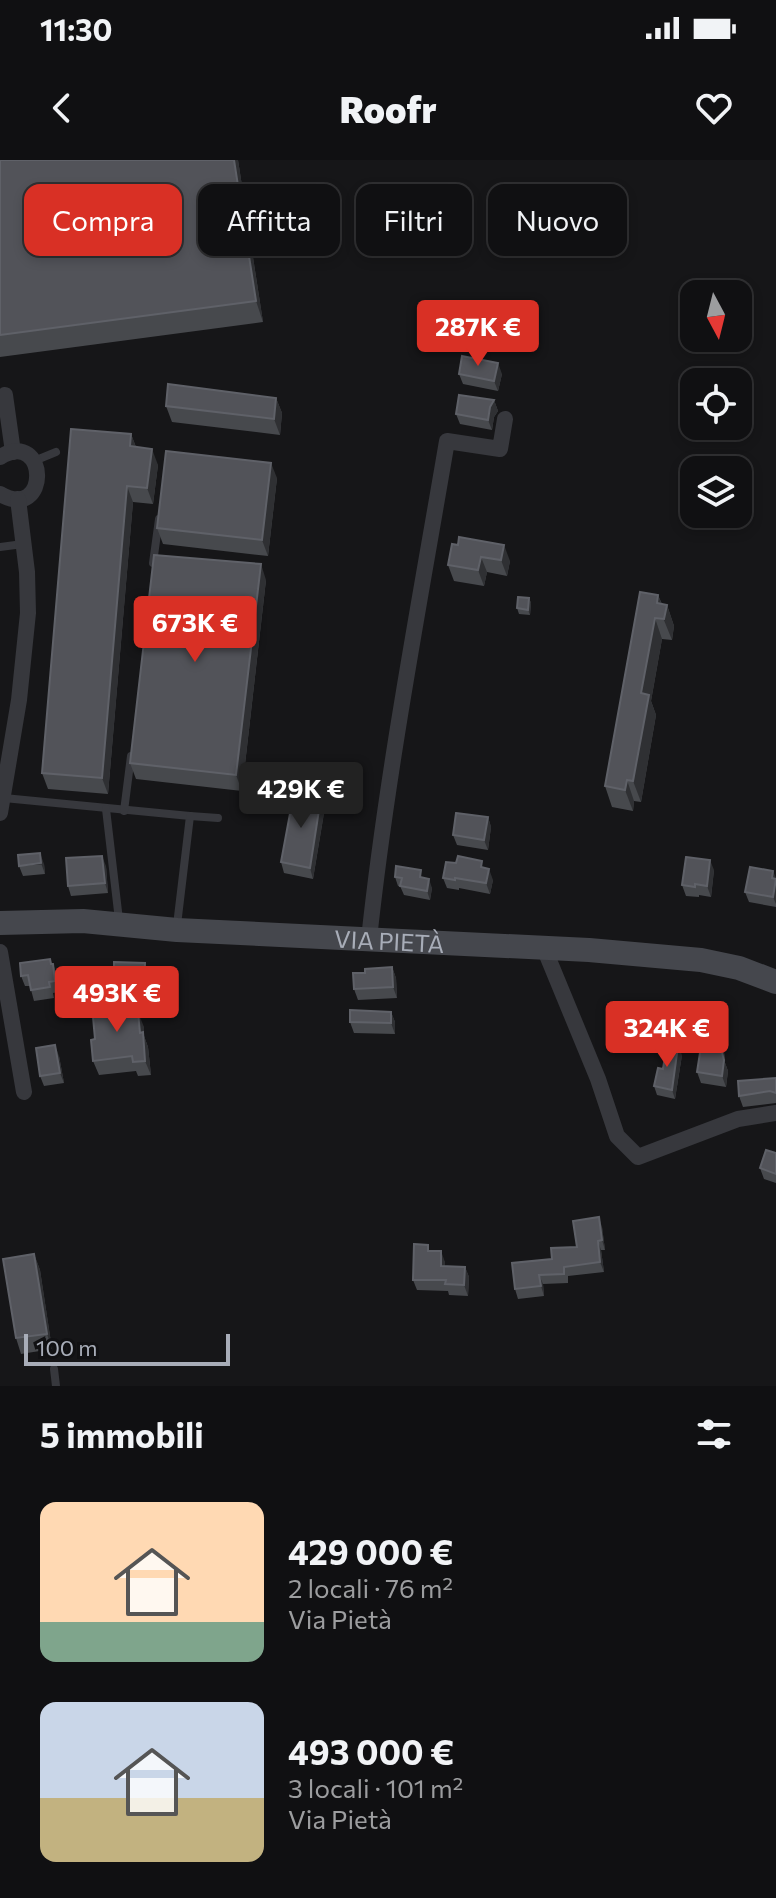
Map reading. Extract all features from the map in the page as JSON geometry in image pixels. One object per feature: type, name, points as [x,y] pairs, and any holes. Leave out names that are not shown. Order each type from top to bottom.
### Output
[{"type":"street","points":[[0,494],[18,499],[31,493],[39,474],[34,461],[21,452],[6,454],[5,395]]},
{"type":"street","points":[[369,939],[406,682],[447,441],[500,449],[505,419]]},
{"type":"street","points":[[2,805],[19,700],[28,613],[27,572],[18,499]]},
{"type":"street","name":"VIA PIETÀ","points":[[0,923],[83,921],[177,930],[589,950],[701,960],[739,968],[776,982]]},
{"type":"street","points":[[544,948],[598,1079],[617,1136],[638,1157],[738,1119],[776,1113]]},
{"type":"street","points":[[0,952],[24,1092]]},
{"type":"lane","points":[[34,461],[56,452]]},
{"type":"lane","points":[[151,579],[159,516]]},
{"type":"lane","points":[[0,547],[23,544]]},
{"type":"lane","points":[[153,563],[169,565]]},
{"type":"lane","points":[[124,811],[132,749]]},
{"type":"lane","points":[[2,805],[218,818]]},
{"type":"lane","points":[[106,809],[119,925]]},
{"type":"lane","points":[[177,930],[190,816]]},
{"type":"lane","points":[[54,1369],[56,1386]]},
{"type":"building","points":[[0,160],[234,160],[238,184],[198,184],[198,256],[249,256],[256,301],[0,335]]},
{"type":"building","points":[[462,356],[498,363],[494,381],[459,374]]},
{"type":"building","points":[[168,384],[276,398],[274,419],[166,406]]},
{"type":"building","points":[[459,395],[494,400],[488,420],[456,414]]},
{"type":"building","points":[[71,429],[131,434],[130,446],[152,449],[147,488],[127,486],[102,778],[42,773]]},
{"type":"building","points":[[166,451],[271,463],[262,540],[157,528]]},
{"type":"building","points":[[459,537],[504,545],[501,560],[481,557],[478,570],[448,565],[452,544],[458,545]]},
{"type":"building","points":[[154,555],[261,564],[236,775],[130,763]]},
{"type":"building","points":[[640,592],[658,595],[657,603],[667,605],[664,619],[655,618],[641,693],[649,695],[633,781],[627,780],[625,790],[605,786]]},
{"type":"building","points":[[518,597],[529,598],[528,610],[517,608]]},
{"type":"building","points":[[294,792],[321,797],[310,868],[281,862]]},
{"type":"building","points":[[456,813],[488,817],[484,840],[453,835]]},
{"type":"building","points":[[40,853],[41,863],[19,866],[18,855]]},
{"type":"building","points":[[102,856],[105,883],[68,886],[66,858]]},
{"type":"building","points":[[458,856],[482,861],[481,867],[489,869],[486,883],[443,878],[446,862],[456,863]]},
{"type":"building","points":[[686,857],[710,860],[707,886],[682,885]]},
{"type":"building","points":[[396,866],[421,870],[420,877],[429,879],[427,891],[400,886],[402,878],[395,877]]},
{"type":"building","points":[[750,867],[773,871],[772,878],[776,879],[773,897],[745,892]]},
{"type":"building","points":[[50,959],[55,981],[49,982],[50,987],[31,990],[28,975],[21,976],[20,963]]},
{"type":"building","points":[[114,962],[145,963],[144,989],[114,987]]},
{"type":"building","points":[[392,967],[393,987],[354,989],[353,973]]},
{"type":"building","points":[[117,1003],[118,1014],[138,1012],[145,1061],[133,1062],[132,1056],[93,1061],[92,1006]]},
{"type":"building","points":[[350,1010],[391,1012],[391,1023],[350,1022]]},
{"type":"building","points":[[702,1040],[721,1044],[724,1060],[722,1076],[697,1072]]},
{"type":"building","points":[[667,1044],[678,1046],[672,1090],[654,1086],[658,1068],[663,1069]]},
{"type":"building","points":[[55,1045],[60,1073],[40,1076],[36,1048]]},
{"type":"building","points":[[776,1078],[776,1093],[770,1091],[739,1096],[738,1081]]},
{"type":"building","points":[[766,1150],[776,1153],[776,1174],[760,1168]]},
{"type":"building","points":[[599,1217],[602,1240],[598,1241],[600,1262],[564,1267],[564,1274],[539,1275],[541,1286],[515,1289],[512,1263],[552,1259],[551,1248],[577,1247],[573,1221]]},
{"type":"building","points":[[414,1244],[428,1245],[428,1251],[441,1251],[441,1266],[465,1267],[464,1285],[445,1284],[446,1280],[413,1280]]},
{"type":"building","points":[[34,1254],[47,1334],[16,1338],[3,1259]]}]
